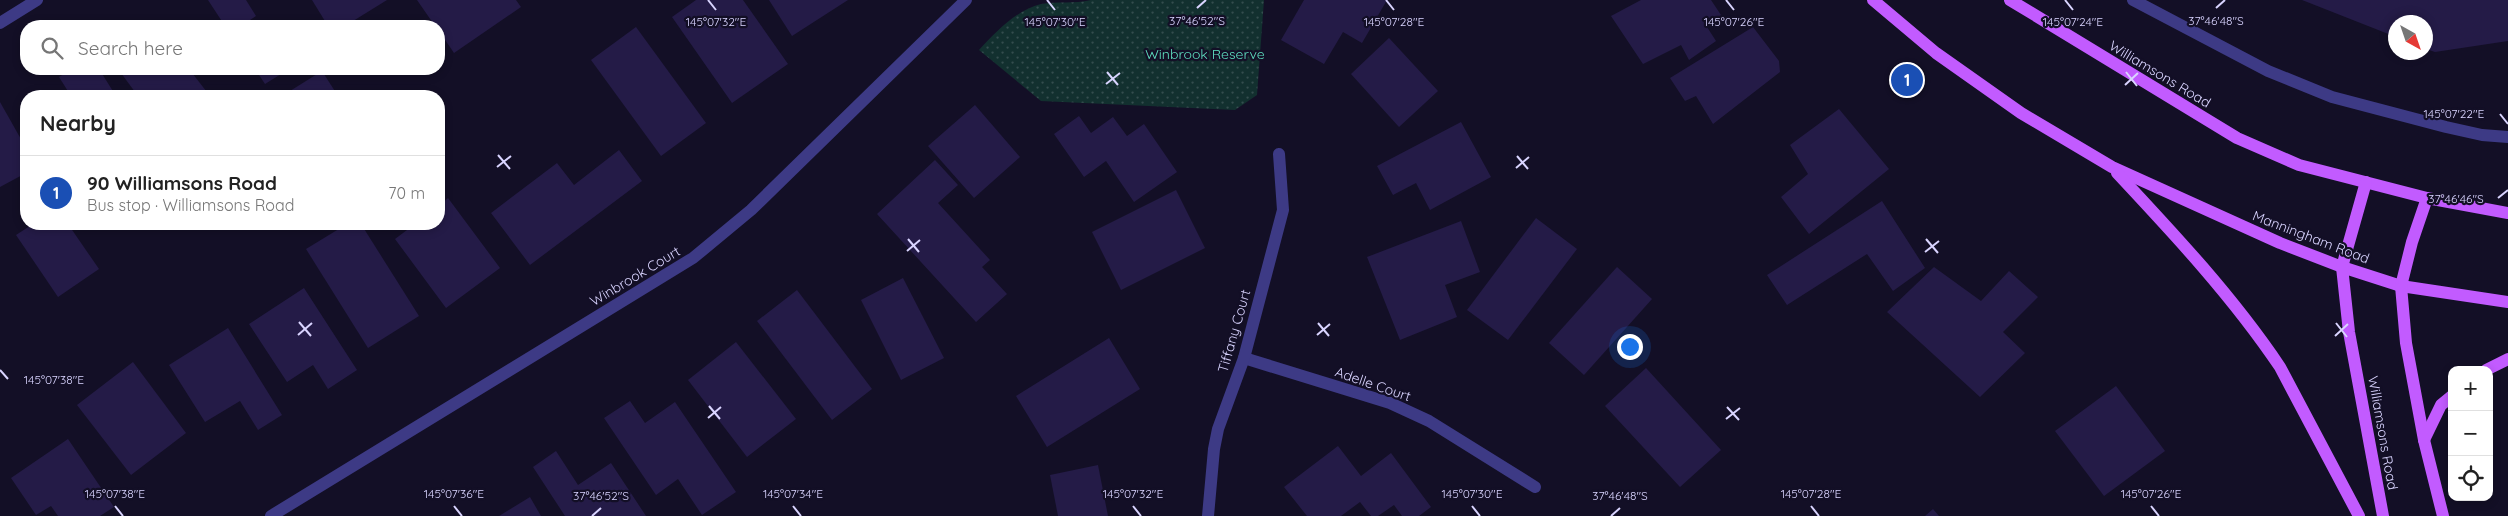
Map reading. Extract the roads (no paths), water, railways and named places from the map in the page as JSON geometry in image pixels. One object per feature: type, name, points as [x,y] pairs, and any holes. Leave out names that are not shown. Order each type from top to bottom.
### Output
[{"type":"main road","points":[[1873,0],[1936,53],[2021,113],[2112,167],[2188,249],[2265,344],[2280,367],[2359,516]]},
{"type":"main road","name":"Williamsons Road","points":[[2010,0],[2238,138],[2299,165],[2366,182]]},
{"type":"main road","name":"Manningham Road","points":[[2112,167],[2280,243],[2342,267],[2401,286],[2508,302]]},
{"type":"main road","points":[[2342,267],[2366,182],[2427,198],[2508,213]]},
{"type":"main road","points":[[2427,198],[2412,242],[2401,286],[2406,343],[2424,440],[2442,516]]},
{"type":"main road","name":"Williamsons Road","points":[[2342,267],[2349,332],[2383,516]]},
{"type":"main road","points":[[2493,366],[2508,359]]},
{"type":"main road","points":[[2424,440],[2441,405],[2448,399]]},
{"type":"street","points":[[0,23],[37,0]]},
{"type":"street","name":"Winbrook Court","points":[[271,516],[693,258],[751,210],[966,0]]},
{"type":"street","points":[[2133,0],[2268,71],[2332,97],[2446,127],[2482,135],[2508,137]]},
{"type":"street","name":"Tiffany Court","points":[[1208,516],[1214,449],[1218,429],[1244,358],[1283,210],[1279,154]]},
{"type":"street","name":"Adelle Court","points":[[1244,358],[1390,403],[1429,421],[1535,488]]},
{"type":"place","name":"90 Williamsons Road","points":[[1907,80]]},
{"type":"park label","name":"Winbrook Reserve","points":[[1205,54]]}]
